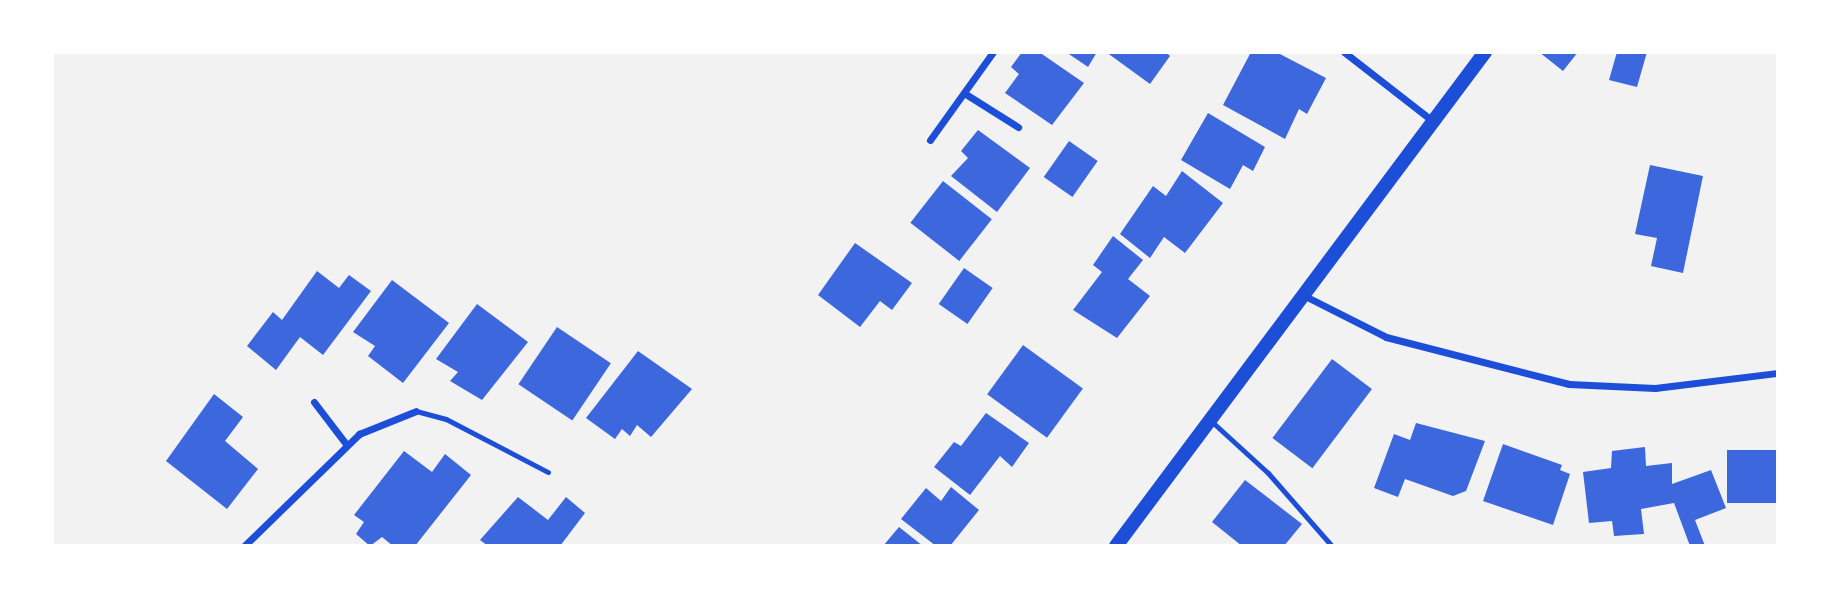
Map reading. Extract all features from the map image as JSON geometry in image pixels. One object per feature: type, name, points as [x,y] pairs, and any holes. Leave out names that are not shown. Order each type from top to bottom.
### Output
[{"type":"main road","points":[[1116,545],[1485,52]]},
{"type":"street","points":[[930,140],[993,52]]},
{"type":"street","points":[[1344,52],[1434,122]]},
{"type":"street","points":[[964,93],[1017,127]]},
{"type":"street","points":[[1303,295],[1386,337],[1569,384],[1655,388],[1777,373]]},
{"type":"street","points":[[314,402],[346,444]]},
{"type":"street","points":[[244,545],[346,444],[359,434],[416,411]]},
{"type":"lane","points":[[416,411],[446,419],[548,472]]},
{"type":"lane","points":[[1210,420],[1268,473],[1332,545]]},
{"type":"building","points":[[1022,52],[1039,52],[1084,83],[1052,125],[1005,93],[1019,74],[1011,67]]},
{"type":"building","points":[[1066,52],[1097,52],[1088,67]]},
{"type":"building","points":[[1106,52],[1166,52],[1170,56],[1150,84]]},
{"type":"building","points":[[1251,52],[1276,52],[1326,78],[1307,114],[1299,109],[1285,139],[1223,105]]},
{"type":"building","points":[[1539,52],[1578,52],[1563,71]]},
{"type":"building","points":[[1617,52],[1647,52],[1637,87],[1609,80]]},
{"type":"building","points":[[1208,113],[1265,147],[1253,171],[1243,165],[1230,189],[1181,160]]},
{"type":"building","points":[[978,130],[1030,168],[997,212],[951,176],[968,158],[961,151]]},
{"type":"building","points":[[1069,141],[1098,161],[1072,197],[1044,177]]},
{"type":"building","points":[[1650,165],[1703,176],[1683,273],[1651,266],[1657,238],[1635,234]]},
{"type":"building","points":[[1182,171],[1223,203],[1185,253],[1164,237],[1150,258],[1120,234],[1153,186],[1166,196]]},
{"type":"building","points":[[943,181],[992,219],[959,261],[910,223]]},
{"type":"building","points":[[1113,236],[1143,260],[1128,279],[1150,296],[1117,338],[1073,310],[1102,272],[1093,265]]},
{"type":"building","points":[[855,243],[912,283],[892,310],[880,301],[860,327],[818,295]]},
{"type":"building","points":[[964,268],[993,288],[967,324],[939,304]]},
{"type":"building","points":[[317,271],[339,288],[349,275],[371,291],[323,355],[300,337],[276,370],[247,346],[273,312],[282,320]]},
{"type":"building","points":[[392,280],[449,323],[403,383],[368,356],[375,346],[353,332]]},
{"type":"building","points":[[477,304],[528,342],[482,400],[450,381],[458,372],[436,359]]},
{"type":"building","points":[[557,327],[611,363],[572,421],[518,384]]},
{"type":"building","points":[[1023,345],[1083,388],[1047,438],[987,394]]},
{"type":"building","points":[[638,351],[692,389],[651,437],[637,425],[630,436],[622,429],[615,439],[586,418]]},
{"type":"building","points":[[1332,359],[1372,389],[1312,468],[1272,438]]},
{"type":"building","points":[[214,394],[243,417],[225,441],[258,469],[227,509],[166,461]]},
{"type":"building","points":[[986,413],[1029,443],[1012,467],[1000,456],[970,495],[934,467],[954,442],[961,446]]},
{"type":"building","points":[[1416,423],[1485,441],[1466,491],[1453,496],[1405,479],[1398,497],[1374,488],[1394,434],[1410,440]]},
{"type":"building","points":[[1503,444],[1562,465],[1560,470],[1570,474],[1553,525],[1483,501]]},
{"type":"building","points":[[1645,447],[1646,466],[1672,463],[1672,484],[1711,470],[1726,508],[1695,520],[1705,546],[1690,546],[1674,503],[1641,509],[1644,534],[1614,536],[1612,521],[1589,523],[1583,472],[1611,468],[1612,451]]},
{"type":"building","points":[[1727,450],[1778,450],[1778,503],[1727,503]]},
{"type":"building","points":[[404,451],[432,472],[445,454],[471,475],[415,546],[393,546],[382,537],[370,546],[356,534],[364,522],[354,515]]},
{"type":"building","points":[[1245,480],[1302,524],[1284,546],[1242,546],[1212,522]]},
{"type":"building","points":[[951,487],[979,510],[950,546],[936,546],[901,519],[926,488],[941,501]]},
{"type":"building","points":[[518,497],[548,520],[566,497],[585,513],[560,546],[488,546],[480,540]]},
{"type":"building","points":[[899,527],[923,546],[883,546]]}]
